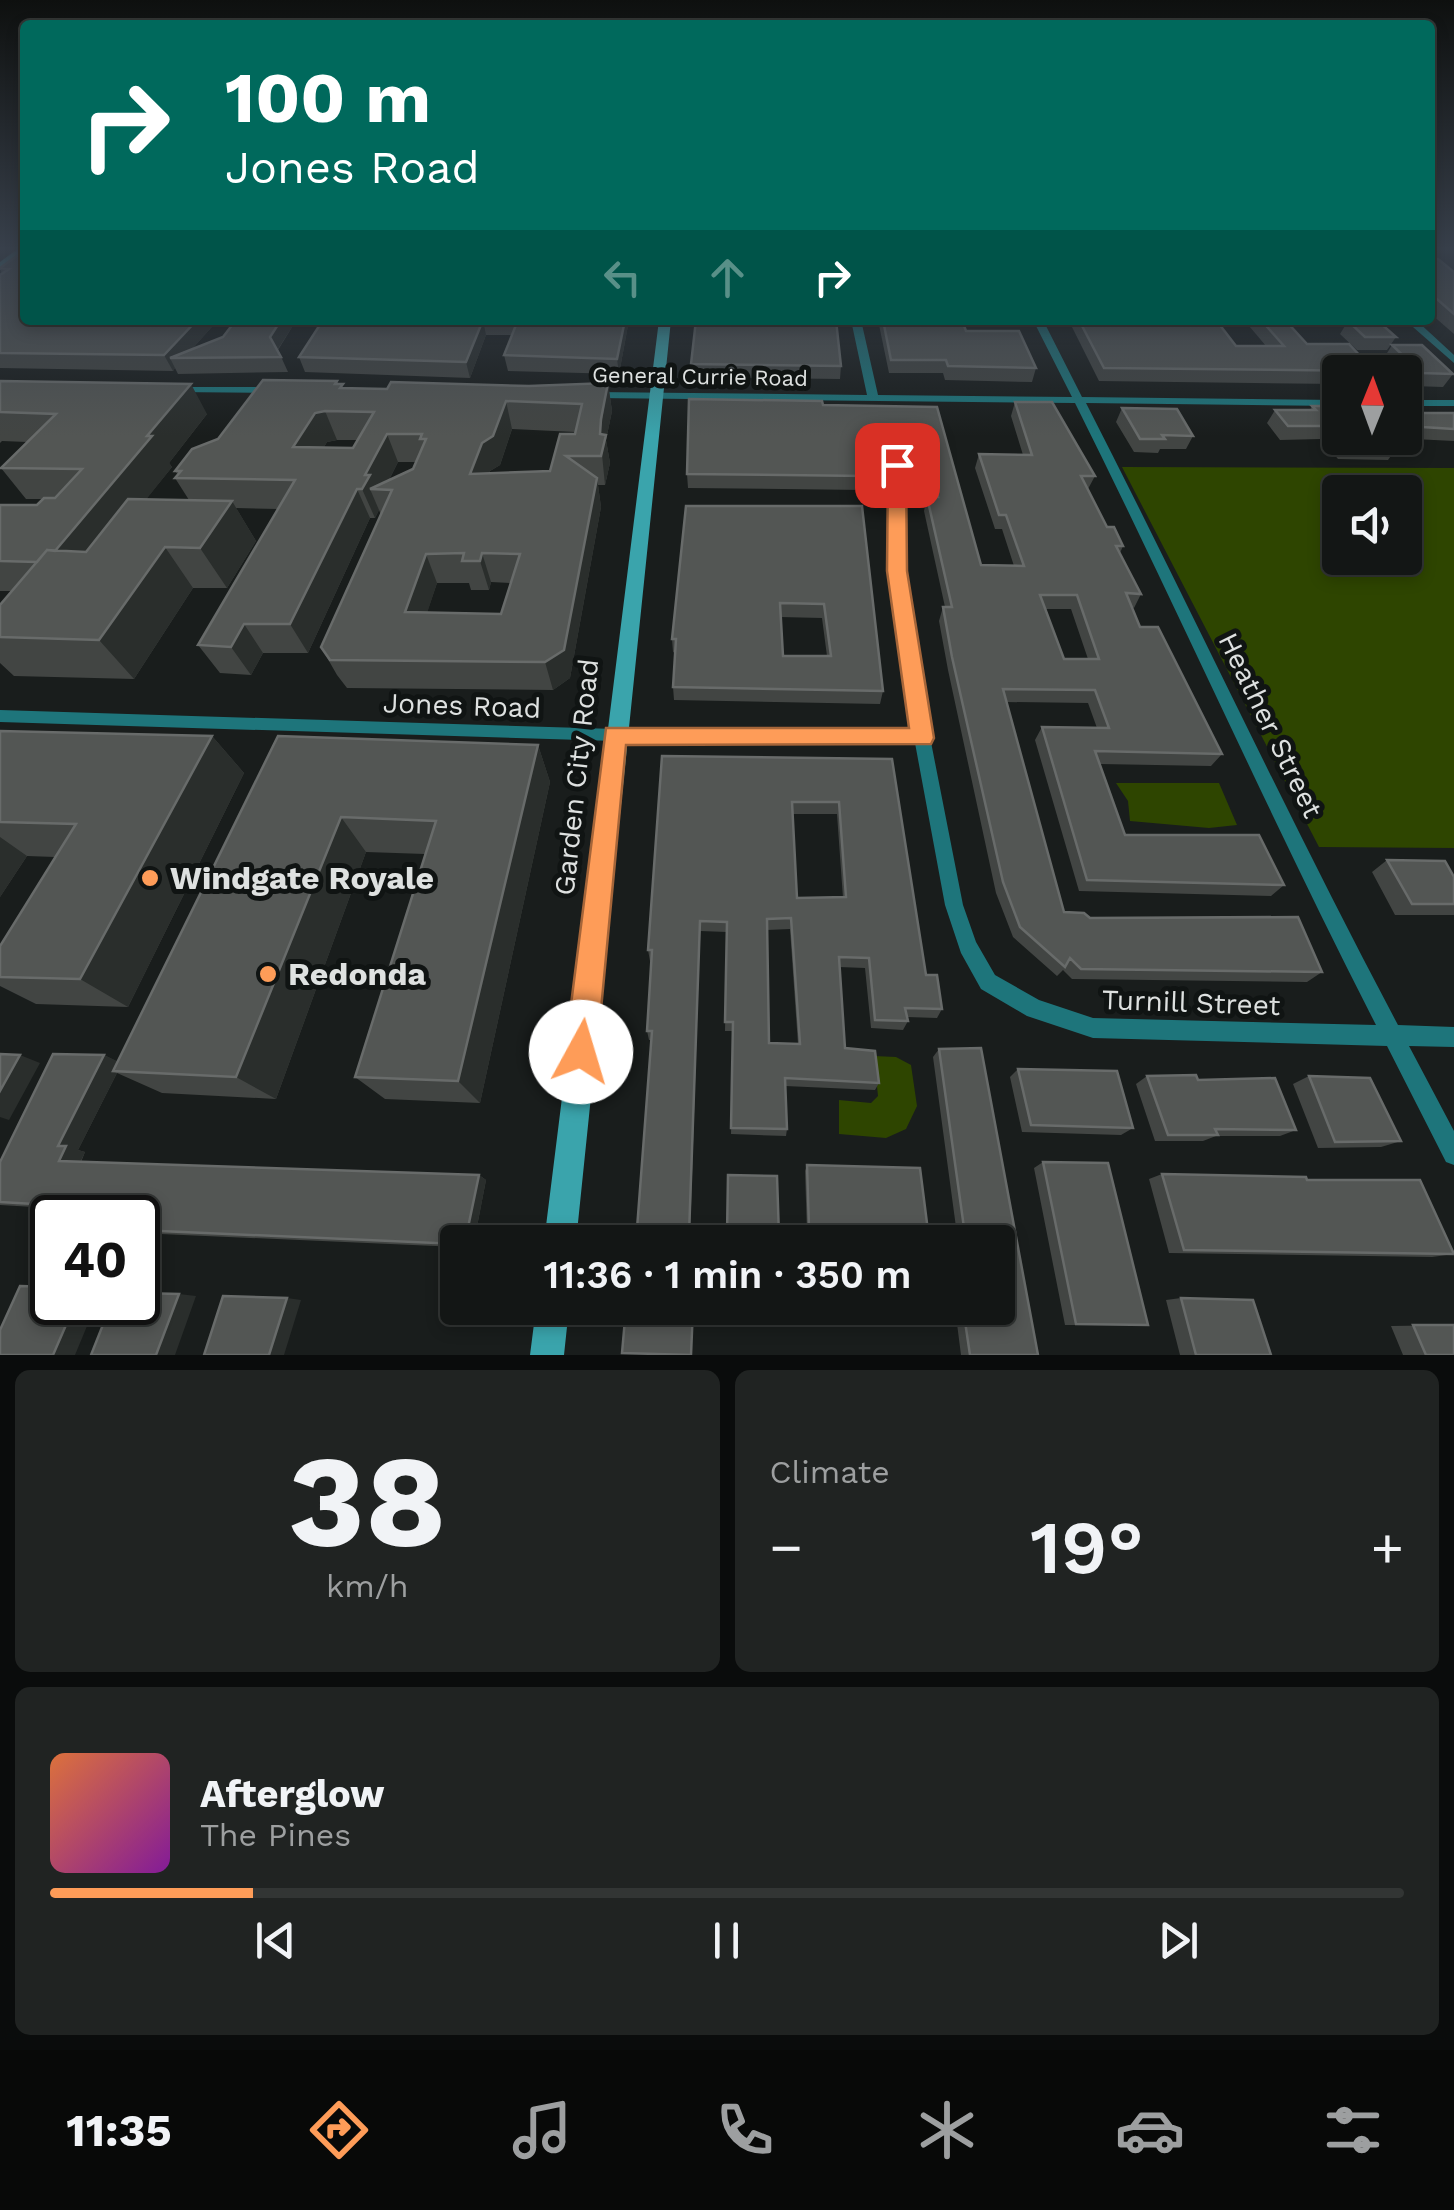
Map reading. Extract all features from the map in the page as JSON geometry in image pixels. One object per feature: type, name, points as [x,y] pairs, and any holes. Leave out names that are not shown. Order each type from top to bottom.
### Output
[{"type":"street","name":"Garden City Road","points":[[562,1225],[664,325]]},
{"type":"street","points":[[857,325],[873,398]]},
{"type":"street","name":"Heather Street","points":[[1041,325],[1317,890],[1454,1154]]},
{"type":"street","points":[[1416,325],[1454,360]]},
{"type":"street","points":[[157,388],[290,390]]},
{"type":"street","name":"General Currie Road","points":[[580,395],[1322,402]]},
{"type":"street","points":[[1315,402],[1322,411]]},
{"type":"street","points":[[1422,402],[1454,403]]},
{"type":"street","name":"Turnill Street","points":[[897,465],[897,571],[922,738],[954,905],[968,946],[988,982],[1034,1009],[1093,1028],[1454,1037]]},
{"type":"street","name":"Jones Road","points":[[0,716],[615,735],[922,738]]},
{"type":"street","points":[[548,1355],[551,1325]]},
{"type":"green space","points":[[1122,467],[1454,468],[1454,848],[1319,847]]},
{"type":"green space","points":[[1116,783],[1219,783],[1237,825],[1209,828],[1130,821],[1128,801]]},
{"type":"green space","points":[[874,1056],[896,1057],[911,1065],[917,1106],[906,1129],[886,1138],[839,1134],[839,1100],[871,1103],[878,1096]]},
{"type":"building","points":[[0,310],[20,310],[20,325],[192,325],[164,355],[0,353]]},
{"type":"building","points":[[232,325],[278,325],[270,337],[281,357],[170,358],[223,337]]},
{"type":"building","points":[[320,325],[481,325],[466,362],[299,357]]},
{"type":"building","points":[[516,325],[624,325],[617,359],[504,355]]},
{"type":"building","points":[[695,325],[837,325],[841,366],[691,364]]},
{"type":"building","points":[[884,325],[964,325],[966,331],[1019,331],[1036,368],[948,366],[946,360],[891,360]]},
{"type":"building","points":[[1082,325],[1220,325],[1236,346],[1284,346],[1265,325],[1290,325],[1307,344],[1349,344],[1359,355],[1322,355],[1322,370],[1104,368]]},
{"type":"building","points":[[1352,325],[1382,325],[1396,337],[1365,337]]},
{"type":"building","points":[[1392,345],[1422,345],[1453,374],[1422,373],[1422,355],[1402,355]]},
{"type":"building","points":[[263,380],[337,381],[335,384],[343,384],[340,388],[387,389],[391,382],[529,386],[608,383],[601,419],[600,434],[606,435],[601,456],[566,456],[597,478],[564,650],[545,662],[330,660],[321,647],[392,490],[370,489],[413,469],[426,439],[420,439],[422,434],[387,434],[365,475],[370,475],[362,489],[357,489],[290,624],[244,624],[231,647],[198,645],[295,480],[175,478],[181,471],[175,471],[192,449],[218,439]],"holes":[[[506,401],[582,404],[575,434],[560,434],[550,471],[470,474],[482,443],[493,436]],[[374,412],[353,448],[293,447],[315,413]],[[464,553],[462,561],[480,561],[482,553],[520,554],[501,614],[405,612],[426,554]]]},
{"type":"building","points":[[0,381],[191,384],[55,551],[47,550],[37,562],[0,561],[0,505],[37,505],[44,498],[55,498],[82,469],[1,468],[56,414],[0,412]]},
{"type":"building","points":[[689,399],[937,407],[981,565],[1024,566],[1006,515],[999,515],[979,454],[1032,455],[1015,402],[1052,402],[1095,476],[1081,476],[1107,527],[1114,527],[1123,546],[1116,546],[1141,594],[1126,593],[1140,627],[1158,627],[1222,754],[1095,751],[1125,835],[1259,835],[1284,885],[1087,880],[1042,727],[1109,728],[1095,690],[1003,689],[1064,912],[1084,913],[1090,918],[1298,917],[1322,972],[1081,969],[1070,958],[1065,967],[1020,927],[1003,882],[952,657],[943,607],[952,607],[927,497],[938,497],[918,428],[876,428],[879,440],[860,440],[866,476],[687,474]],"holes":[[[1040,595],[1077,595],[1099,659],[1064,659]]]},
{"type":"building","points":[[1312,406],[1322,406],[1322,426],[1288,426],[1275,410],[1316,410]]},
{"type":"building","points":[[1122,408],[1177,409],[1193,436],[1140,439]]},
{"type":"building","points":[[1423,413],[1454,413],[1454,429],[1423,427]]},
{"type":"building","points":[[128,499],[232,501],[200,548],[165,547],[99,640],[0,637],[0,605],[47,550],[86,552]]},
{"type":"building","points":[[686,506],[862,506],[883,691],[673,687],[676,639],[672,639]],"holes":[[[780,603],[824,604],[831,656],[783,656]]]},
{"type":"building","points":[[0,731],[212,736],[80,979],[0,977],[0,946],[76,824],[0,822]]},
{"type":"building","points":[[278,736],[538,745],[458,1081],[355,1077],[436,821],[341,817],[236,1077],[113,1071]]},
{"type":"building","points":[[662,756],[892,759],[926,975],[937,975],[942,1009],[905,1008],[908,1021],[875,1020],[869,958],[839,957],[845,1048],[875,1051],[879,1083],[785,1078],[787,1129],[731,1128],[733,1022],[725,1022],[727,922],[700,921],[689,1225],[637,1225],[652,1031],[647,1031],[652,950],[648,950]],"holes":[[[792,802],[839,802],[846,897],[797,898]],[[791,918],[800,1044],[769,1043],[767,919]]]},
{"type":"building","points":[[1387,860],[1445,861],[1454,877],[1454,904],[1412,904]]},
{"type":"building","points":[[981,1048],[1014,1225],[964,1225],[939,1049]]},
{"type":"building","points":[[0,1054],[20,1055],[0,1091]]},
{"type":"building","points":[[53,1054],[104,1055],[58,1146],[66,1146],[59,1161],[479,1175],[469,1225],[440,1225],[440,1243],[160,1231],[160,1195],[30,1195],[30,1204],[0,1202],[0,1162]]},
{"type":"building","points":[[1018,1069],[1117,1071],[1133,1128],[1031,1125]]},
{"type":"building","points":[[1196,1075],[1198,1080],[1275,1078],[1296,1130],[1215,1129],[1218,1135],[1168,1135],[1147,1076]]},
{"type":"building","points":[[1309,1076],[1370,1078],[1401,1141],[1335,1142]]},
{"type":"building","points":[[1043,1162],[1108,1163],[1148,1325],[1076,1324]]},
{"type":"building","points":[[807,1165],[920,1168],[927,1225],[809,1225]]},
{"type":"building","points":[[1162,1174],[1420,1180],[1454,1254],[1184,1250]]},
{"type":"building","points":[[728,1175],[777,1176],[779,1225],[727,1225]]},
{"type":"building","points":[[1015,1231],[1038,1355],[970,1355],[966,1325],[1015,1325]]},
{"type":"building","points":[[20,1286],[30,1286],[30,1325],[66,1325],[53,1355],[0,1355],[0,1330]]},
{"type":"building","points":[[160,1294],[179,1294],[156,1355],[91,1355],[103,1325],[160,1325]]},
{"type":"building","points":[[223,1296],[287,1298],[269,1355],[204,1355]]},
{"type":"building","points":[[1181,1298],[1253,1300],[1271,1355],[1196,1355]]},
{"type":"building","points":[[624,1325],[692,1325],[691,1355],[622,1353]]},
{"type":"building","points":[[1413,1325],[1454,1325],[1454,1355],[1426,1355]]},
{"type":"place","name":"Windgate Royale","points":[[150,878]]},
{"type":"place","name":"Redonda","points":[[268,974]]},
{"type":"route","points":[[581,1052],[615,735],[922,738],[897,571],[897,465]]}]
